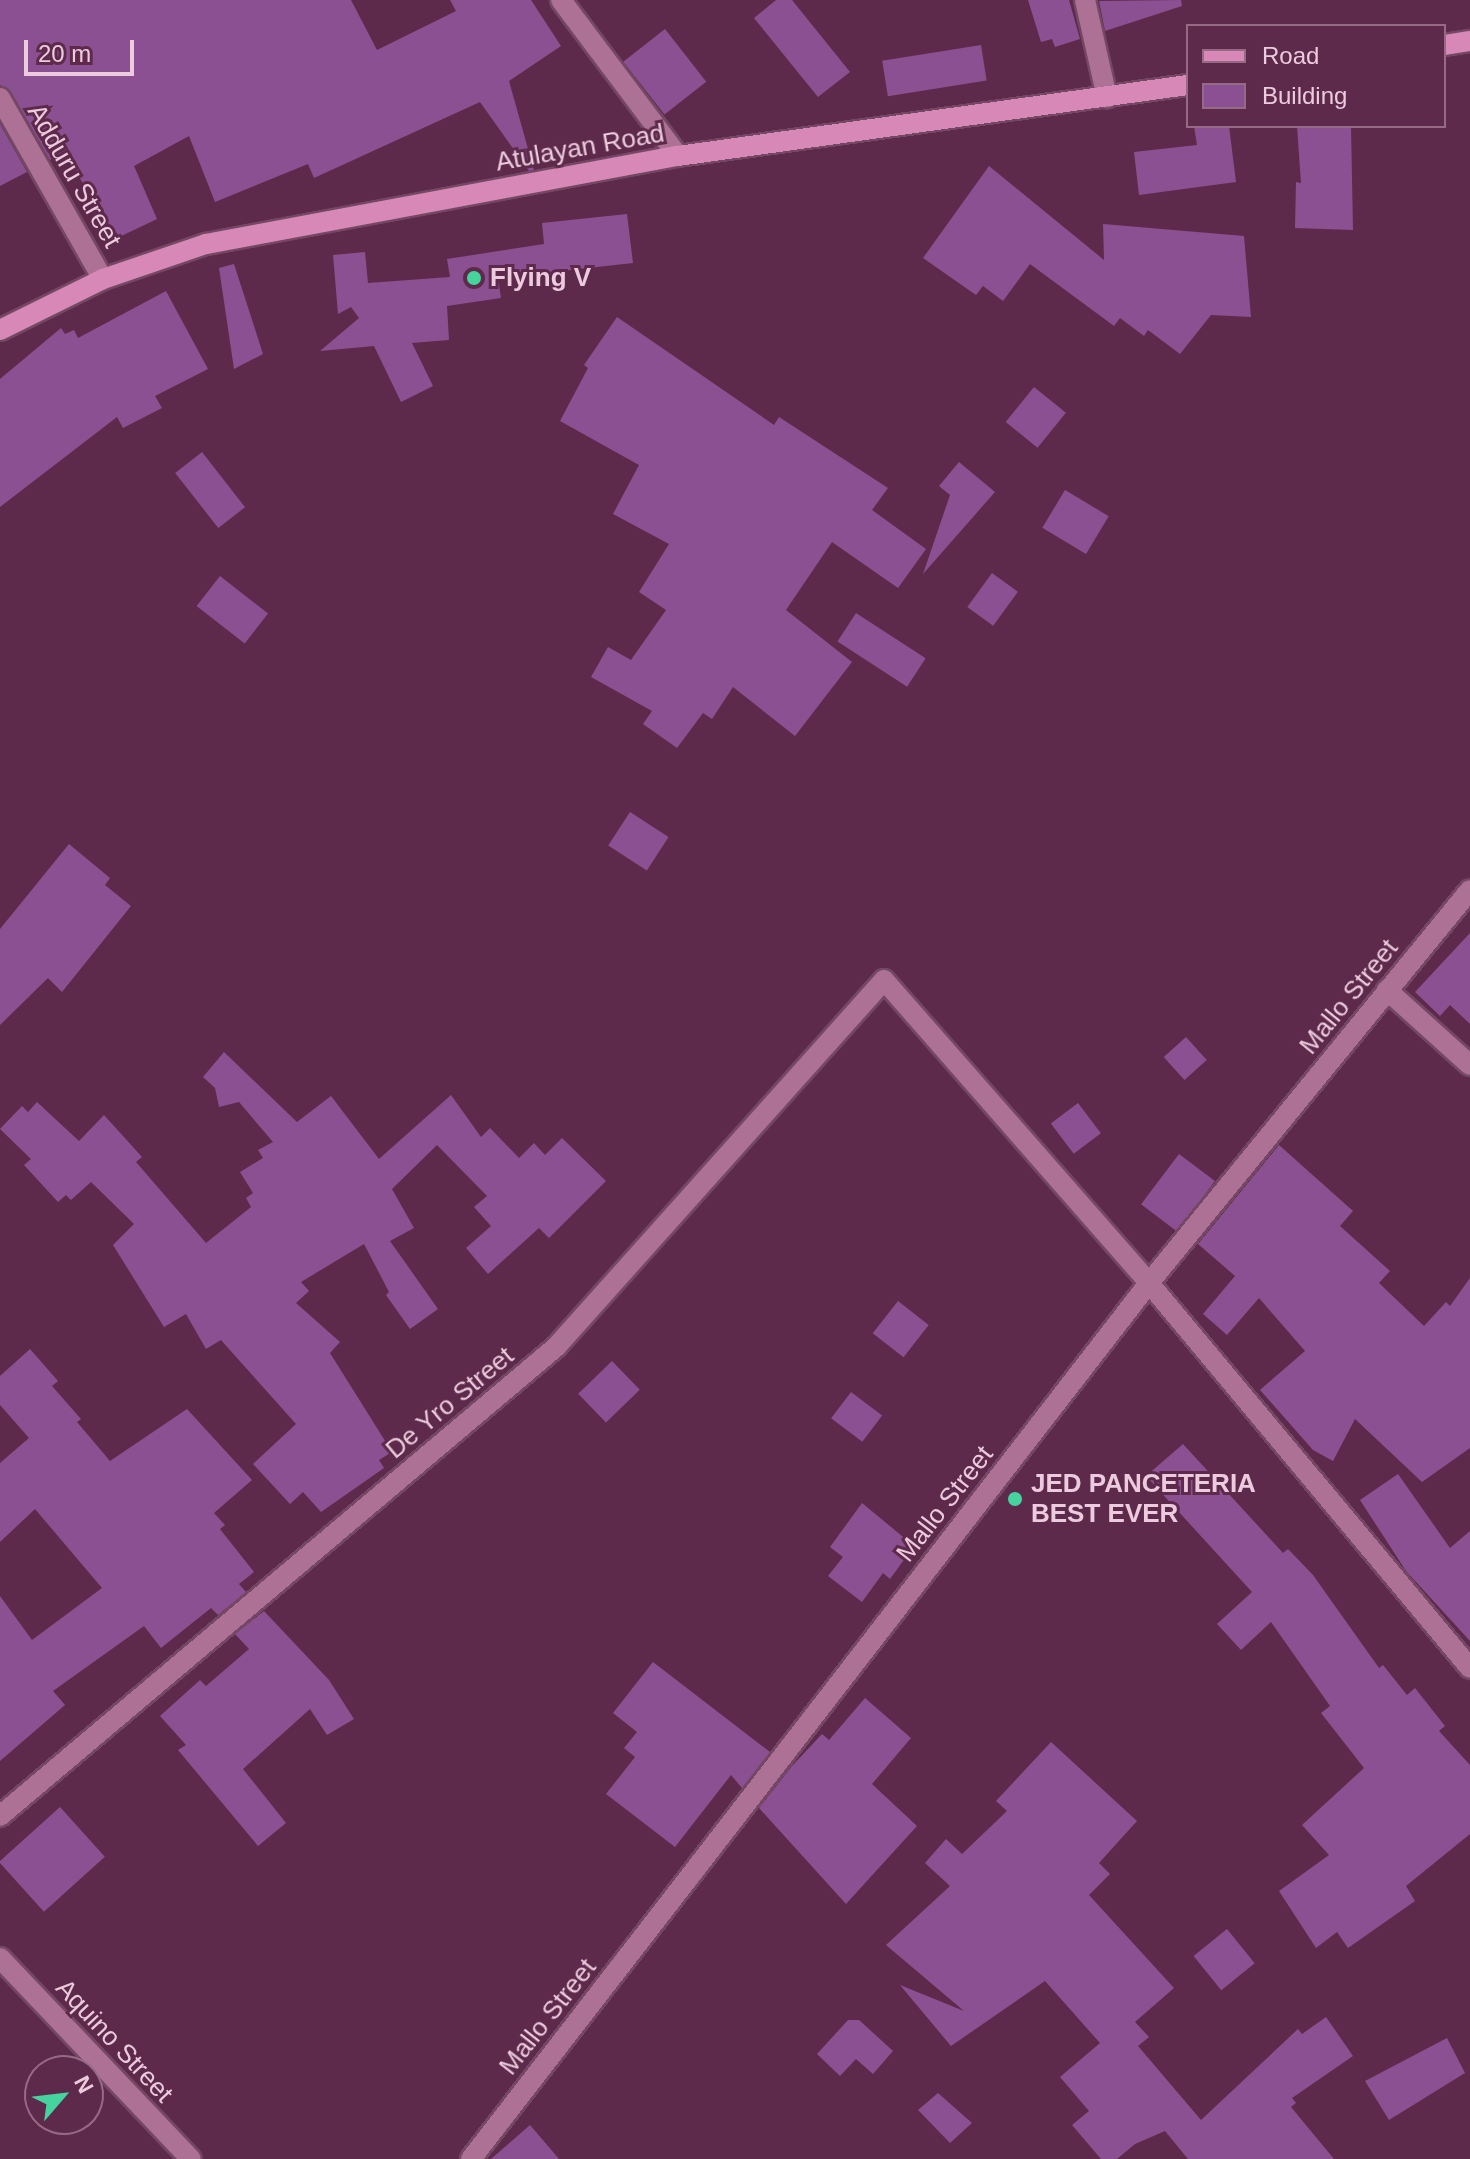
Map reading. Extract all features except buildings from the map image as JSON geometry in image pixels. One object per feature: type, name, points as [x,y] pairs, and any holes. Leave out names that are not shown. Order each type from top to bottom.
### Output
[{"type":"main road","points":[[1446,45],[1470,41]]},
{"type":"main road","name":"Atulayan Road","points":[[0,330],[103,279],[206,244],[678,156],[1186,85]]},
{"type":"street","points":[[561,0],[678,156]]},
{"type":"street","points":[[1085,0],[1107,98]]},
{"type":"street","name":"Adduru Street","points":[[0,98],[103,279]]},
{"type":"street","name":"Mallo Street","points":[[471,2159],[1149,1283],[1470,890]]},
{"type":"street","name":"De Yro Street","points":[[0,1816],[556,1347],[884,980],[1149,1283]]},
{"type":"street","points":[[1387,990],[1470,1065]]},
{"type":"street","points":[[1149,1283],[1470,1668]]},
{"type":"street","name":"Aquino Street","points":[[0,1958],[191,2159]]},
{"type":"place","name":"Flying V","points":[[474,278]]},
{"type":"place","name":"JED PANCETERIA BEST EVER","points":[[1015,1499]]}]
